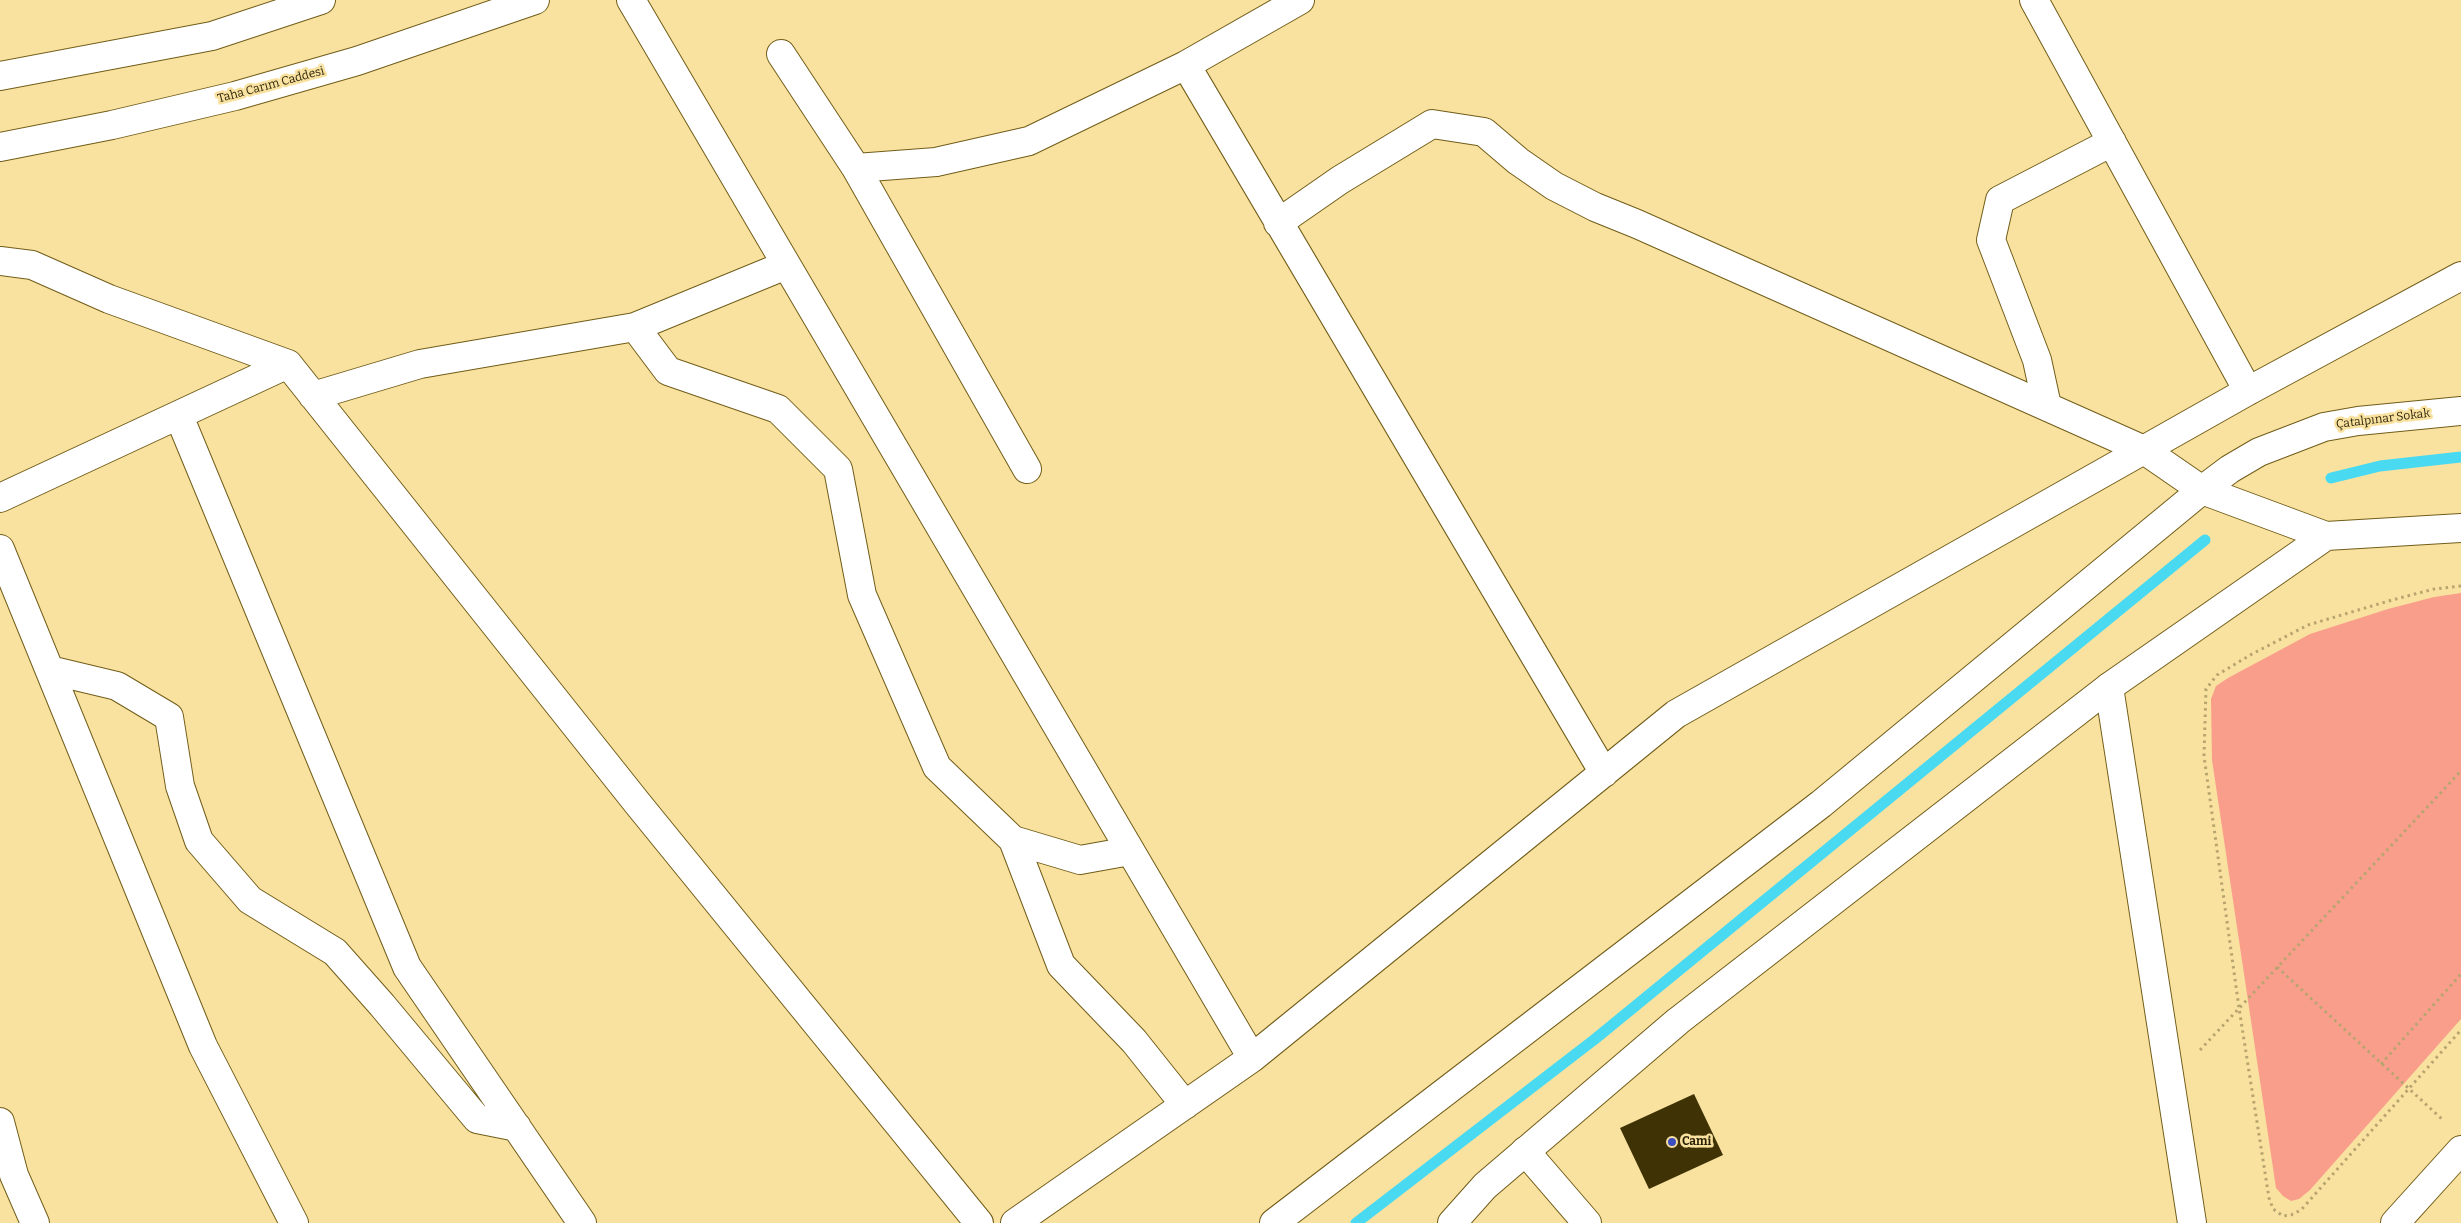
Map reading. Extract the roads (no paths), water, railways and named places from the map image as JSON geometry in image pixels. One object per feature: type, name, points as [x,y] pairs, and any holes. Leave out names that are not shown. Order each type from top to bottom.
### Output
[{"type":"street","points":[[0,76],[212,36],[321,0]]},
{"type":"street","name":"Taha Carım Caddesi","points":[[0,147],[112,125],[235,96],[357,61],[535,0]]},
{"type":"street","points":[[631,0],[1252,1058]]},
{"type":"street","points":[[856,168],[936,162],[1029,141],[1186,66],[1300,0]]},
{"type":"street","points":[[2034,0],[2248,391]]},
{"type":"street","points":[[781,54],[856,168],[1027,469]]},
{"type":"street","points":[[1186,66],[1604,772]]},
{"type":"street","points":[[1278,223],[1340,180],[1432,124],[1484,132],[1554,186],[1595,207],[2144,450],[2202,490],[2326,536],[2461,528]]},
{"type":"street","points":[[2047,406],[2036,360],[1991,240],[2000,200],[2112,142]]},
{"type":"street","points":[[0,261],[32,265],[109,299],[288,364],[638,804],[979,1223]]},
{"type":"street","points":[[314,396],[420,364],[635,327],[786,265]]},
{"type":"street","points":[[1016,1223],[1252,1058],[1676,714],[2248,391],[2461,276]]},
{"type":"street","points":[[635,327],[668,371],[778,409],[838,469],[862,594],[937,767],[1013,840],[1061,964],[1134,1041],[1184,1105]]},
{"type":"street","points":[[0,498],[180,416],[288,364]]},
{"type":"street","name":"Çatalpınar Sokak","points":[[1274,1223],[1821,804],[2230,469],[2260,452],[2324,427],[2358,420],[2461,411]]},
{"type":"street","points":[[180,416],[407,967],[582,1223]]},
{"type":"street","points":[[1452,1223],[1485,1186],[1678,1021],[2108,687],[2326,536]]},
{"type":"street","points":[[0,549],[204,1046],[294,1223]]},
{"type":"street","points":[[50,670],[117,686],[169,717],[180,786],[199,841],[250,900],[334,952],[382,1005],[477,1119],[517,1127]]},
{"type":"street","points":[[2108,687],[2192,1223]]},
{"type":"street","points":[[1013,840],[1080,860],[1130,850]]},
{"type":"street","points":[[0,1122],[14,1175],[35,1223]]},
{"type":"street","points":[[2395,1223],[2461,1150]]},
{"type":"street","points":[[1526,1151],[1588,1223]]},
{"type":"waterway","points":[[2331,478],[2380,466],[2461,457]]},
{"type":"waterway","points":[[1356,1223],[1595,1039],[2205,540]]},
{"type":"place","name":"Cami","points":[[1672,1142]]}]
